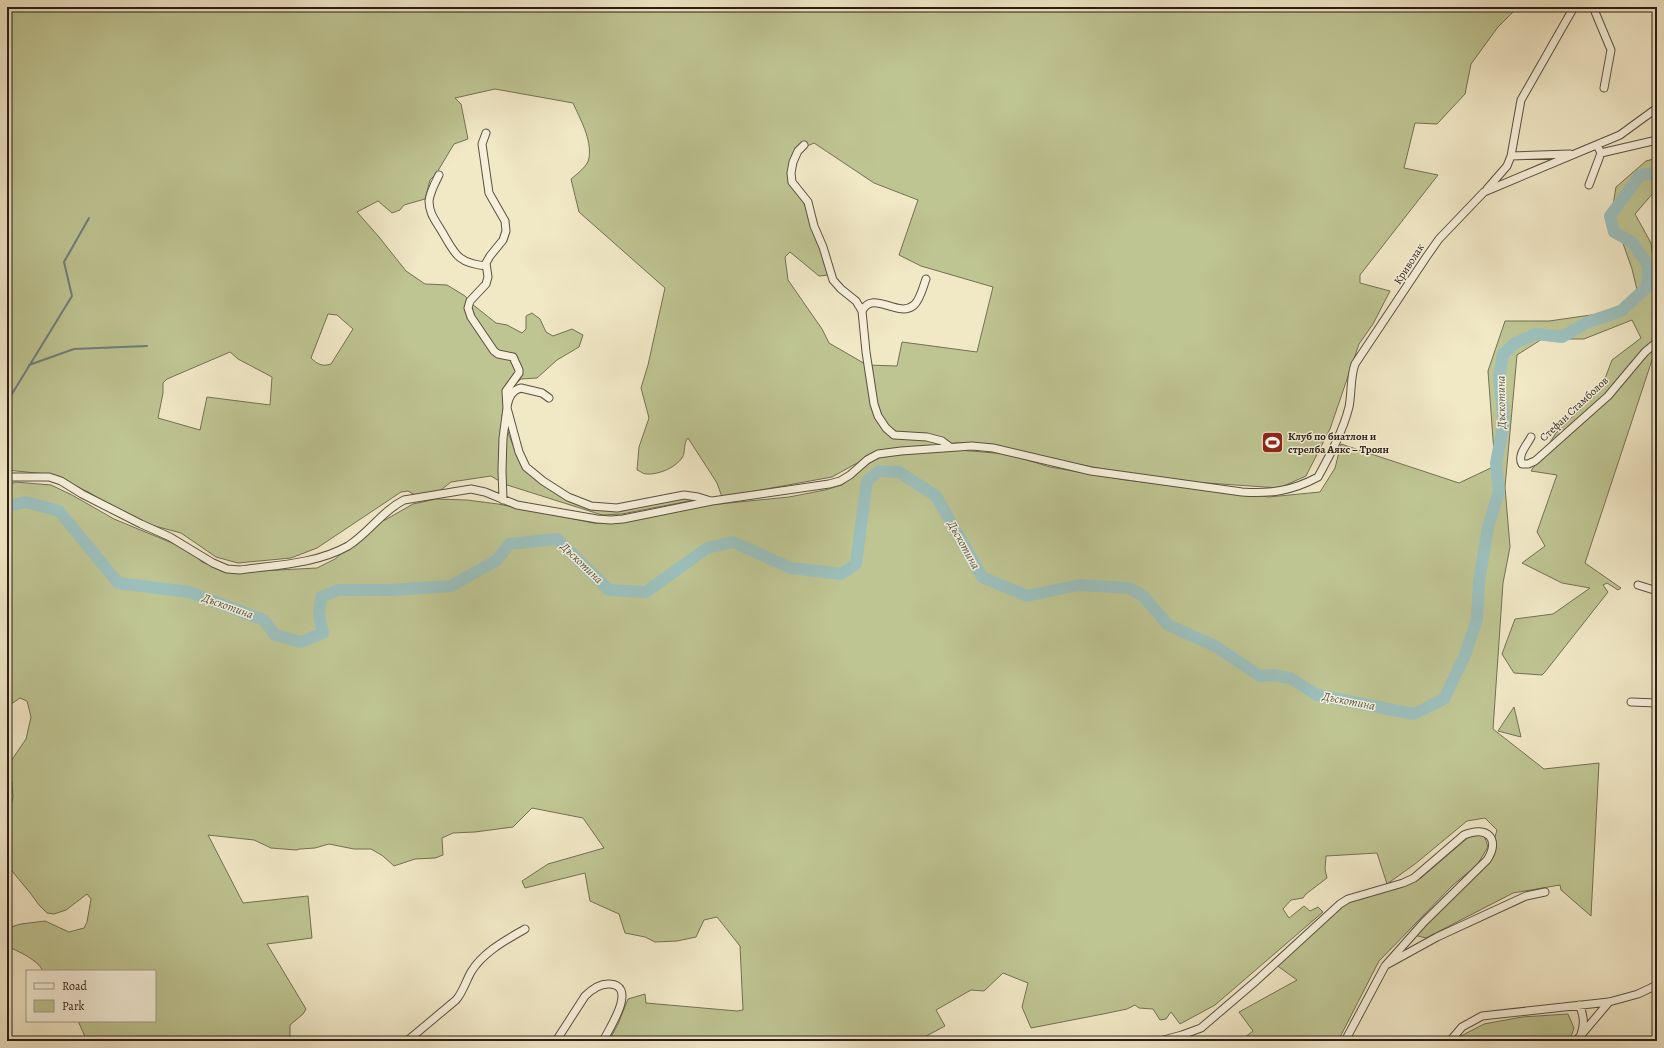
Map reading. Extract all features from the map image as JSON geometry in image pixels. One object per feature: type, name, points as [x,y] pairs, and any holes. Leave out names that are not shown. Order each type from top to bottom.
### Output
[{"type":"street","points":[[1484,192],[1507,166],[1521,100],[1574,7]]},
{"type":"street","points":[[1593,7],[1611,50],[1604,88]]},
{"type":"street","name":"Криволак","points":[[7,477],[49,478],[61,481],[82,494],[170,537],[213,563],[227,569],[240,570],[323,557],[347,546],[367,532],[395,504],[404,500],[471,489],[485,492],[517,505],[597,519],[623,519],[712,501],[829,484],[840,481],[850,475],[867,460],[878,454],[950,447],[972,446],[993,448],[1091,471],[1259,493],[1287,490],[1318,477],[1336,443],[1349,406],[1352,371],[1355,364],[1439,239],[1484,192],[1620,135],[1657,108]]},
{"type":"street","points":[[486,133],[482,144],[489,193],[506,225],[505,235],[490,256],[486,266],[488,277],[486,284],[470,301],[468,308],[472,318],[494,351],[498,354],[513,357],[519,370],[518,375],[506,391],[507,408],[519,452],[526,467],[543,481],[568,497],[591,506],[617,508],[684,495],[712,501]]},
{"type":"street","points":[[1600,153],[1657,140]]},
{"type":"street","points":[[804,145],[798,151],[793,162],[791,173],[792,182],[808,202],[814,226],[823,247],[833,280],[841,289],[856,301],[862,311],[866,352],[874,404],[878,416],[886,428],[894,435],[927,437],[942,441],[950,447]]},
{"type":"street","points":[[1589,185],[1600,153],[1597,145]]},
{"type":"street","points":[[1510,156],[1576,154]]},
{"type":"street","points":[[439,175],[430,196],[429,204],[432,217],[446,242],[459,257],[472,264],[486,266]]},
{"type":"street","points":[[862,311],[867,305],[876,302],[898,309],[912,307],[916,302],[926,279]]},
{"type":"street","name":"Стефан Стамболов","points":[[1531,437],[1521,456],[1521,462],[1525,465],[1535,461],[1608,396],[1645,352],[1657,342]]},
{"type":"street","points":[[503,500],[503,438],[508,403],[513,392],[521,388],[542,393],[549,398]]},
{"type":"street","points":[[1638,585],[1657,591]]},
{"type":"street","points":[[1631,702],[1657,703]]},
{"type":"street","points":[[1160,1041],[1201,1028],[1256,982],[1340,904],[1348,899],[1403,883],[1414,878],[1464,835],[1481,831],[1488,834],[1492,839],[1493,846],[1491,854],[1424,922],[1385,966],[1345,1041]]},
{"type":"street","points":[[1385,966],[1437,937],[1526,896],[1545,892]]},
{"type":"street","points":[[407,1041],[460,996],[471,972],[480,960],[492,950],[525,929]]},
{"type":"street","points":[[556,1041],[585,996],[599,985],[608,984],[619,988],[622,993],[622,1001],[603,1041]]},
{"type":"street","points":[[1450,1041],[1462,1027],[1482,1016],[1610,1002],[1638,994],[1657,985]]},
{"type":"street","points":[[1578,1039],[1610,1002]]},
{"type":"street","points":[[1578,1039],[1584,1022],[1579,1005]]},
{"type":"green space","points":[[7,7],[1518,7],[1498,27],[1471,64],[1465,94],[1437,124],[1415,123],[1404,168],[1438,175],[1360,275],[1360,283],[1390,291],[1373,324],[1359,344],[1330,429],[1306,476],[1279,488],[1192,482],[1139,476],[1082,465],[1049,461],[990,444],[956,443],[875,453],[832,477],[722,497],[717,483],[688,438],[686,440],[682,458],[671,468],[651,474],[646,474],[637,470],[639,447],[649,418],[641,388],[648,365],[665,288],[579,212],[571,179],[587,164],[589,158],[589,144],[585,129],[573,103],[495,89],[455,98],[461,104],[468,139],[454,144],[436,174],[430,180],[425,199],[404,205],[400,210],[392,213],[378,201],[357,212],[406,271],[425,284],[447,285],[465,296],[472,304],[496,323],[507,325],[522,333],[526,329],[526,316],[532,313],[540,319],[546,332],[553,336],[572,329],[583,335],[579,347],[557,360],[537,378],[521,379],[506,392],[502,416],[518,459],[557,492],[612,509],[679,498],[694,500],[622,514],[602,515],[504,484],[491,476],[451,482],[441,490],[415,495],[408,491],[401,492],[317,548],[291,558],[238,563],[216,557],[181,533],[136,521],[90,493],[66,481],[46,474],[7,470]],"holes":[[[814,143],[874,183],[918,200],[899,255],[921,266],[993,287],[977,352],[902,342],[897,366],[867,365],[829,343],[822,329],[788,280],[785,257],[790,252],[819,276],[829,275],[828,261],[791,172],[799,154],[806,147]],[[328,314],[337,315],[353,329],[331,364],[320,364],[311,358]],[[230,352],[238,359],[272,377],[270,405],[207,397],[200,430],[158,418],[163,393],[163,383],[167,379]]]},
{"type":"green space","points":[[1657,158],[1657,190],[1635,214],[1651,243],[1657,290],[1657,345],[1585,563],[1621,588],[1618,590],[1607,583],[1603,585],[1608,592],[1542,675],[1514,673],[1502,654],[1515,619],[1553,614],[1590,588],[1562,583],[1522,563],[1545,546],[1537,532],[1557,475],[1531,471],[1556,433],[1601,389],[1612,360],[1641,338],[1632,320],[1584,339],[1542,339],[1517,355],[1505,487],[1510,547],[1503,583],[1493,729],[1544,769],[1599,763],[1591,916],[1561,890],[1560,885],[1513,893],[1426,938],[1414,935],[1489,857],[1497,830],[1485,818],[1467,821],[1415,864],[1387,884],[1377,853],[1326,856],[1325,869],[1327,878],[1303,898],[1291,900],[1283,909],[1289,918],[1304,906],[1310,911],[1318,907],[1323,912],[1215,1005],[1180,1024],[1171,1012],[1166,1019],[1160,1020],[1153,1009],[1139,1008],[1135,1005],[1127,1009],[1031,1028],[1022,1007],[1028,983],[1003,973],[984,991],[971,990],[936,1010],[945,1026],[917,1041],[609,1041],[628,999],[645,994],[646,1003],[737,1011],[743,1010],[740,946],[717,917],[704,920],[696,937],[677,941],[655,942],[645,937],[625,933],[619,914],[590,901],[585,873],[525,888],[522,881],[548,864],[604,848],[583,818],[532,808],[513,827],[453,833],[442,838],[443,855],[435,858],[415,859],[394,866],[383,856],[371,849],[354,849],[329,844],[315,848],[296,850],[271,848],[254,840],[208,835],[243,903],[308,896],[312,938],[267,944],[306,1009],[303,1014],[290,1025],[290,1041],[87,1041],[78,1022],[156,1022],[156,970],[42,970],[32,959],[7,946],[7,928],[21,924],[45,921],[69,932],[84,928],[87,922],[91,899],[87,894],[66,910],[54,914],[47,913],[7,865],[7,823],[13,797],[12,782],[7,767],[26,739],[31,717],[27,701],[20,698],[7,707],[7,486],[15,482],[51,485],[114,519],[189,550],[202,562],[222,570],[239,572],[317,568],[335,559],[379,521],[385,520],[413,504],[436,499],[467,500],[498,504],[594,523],[617,523],[709,505],[789,497],[825,490],[842,485],[877,457],[946,449],[1007,454],[1050,467],[1126,480],[1269,497],[1320,492],[1335,468],[1341,444],[1459,483],[1495,466],[1488,371],[1505,321],[1549,321],[1598,314],[1639,298],[1632,269],[1612,212],[1616,187],[1646,161]]},
{"type":"green space","points":[[1514,707],[1521,737],[1498,731]]},
{"type":"green space","points":[[1471,835],[1484,835],[1488,847],[1477,865],[1453,885],[1379,961],[1338,1041],[1240,1041],[1253,1031],[1239,1012],[1297,980],[1275,964],[1325,917],[1350,901],[1399,887],[1421,878]]},
{"type":"green space","points":[[1568,1014],[1574,1028],[1567,1041],[1466,1041],[1461,1036],[1484,1024],[1522,1017]]},
{"type":"waterway","name":"Дъскотина","points":[[7,506],[26,502],[59,511],[118,583],[189,592],[264,620],[275,635],[301,642],[323,633],[319,615],[321,597],[338,590],[391,590],[451,586],[497,560],[509,544],[557,539],[609,590],[646,592],[707,548],[733,542],[791,568],[841,574],[856,564],[867,481],[879,471],[899,472],[936,496],[982,577],[1027,596],[1079,585],[1129,588],[1143,596],[1168,625],[1215,646],[1260,676],[1273,675],[1290,678],[1317,695],[1414,714],[1444,699],[1465,655],[1477,619],[1479,582],[1488,527],[1499,492],[1496,463],[1504,422],[1499,378],[1503,354],[1515,343],[1536,334],[1562,337],[1588,322],[1621,311],[1647,287],[1648,265],[1632,242],[1614,232],[1610,216],[1640,175],[1657,173]]},
{"type":"waterway","points":[[7,402],[72,296],[64,262],[89,218]]},
{"type":"waterway","points":[[29,365],[74,349],[147,346]]},
{"type":"place","name":"Клуб по биатлон и стрелба Аякс – Троян","points":[[1273,442]]}]
